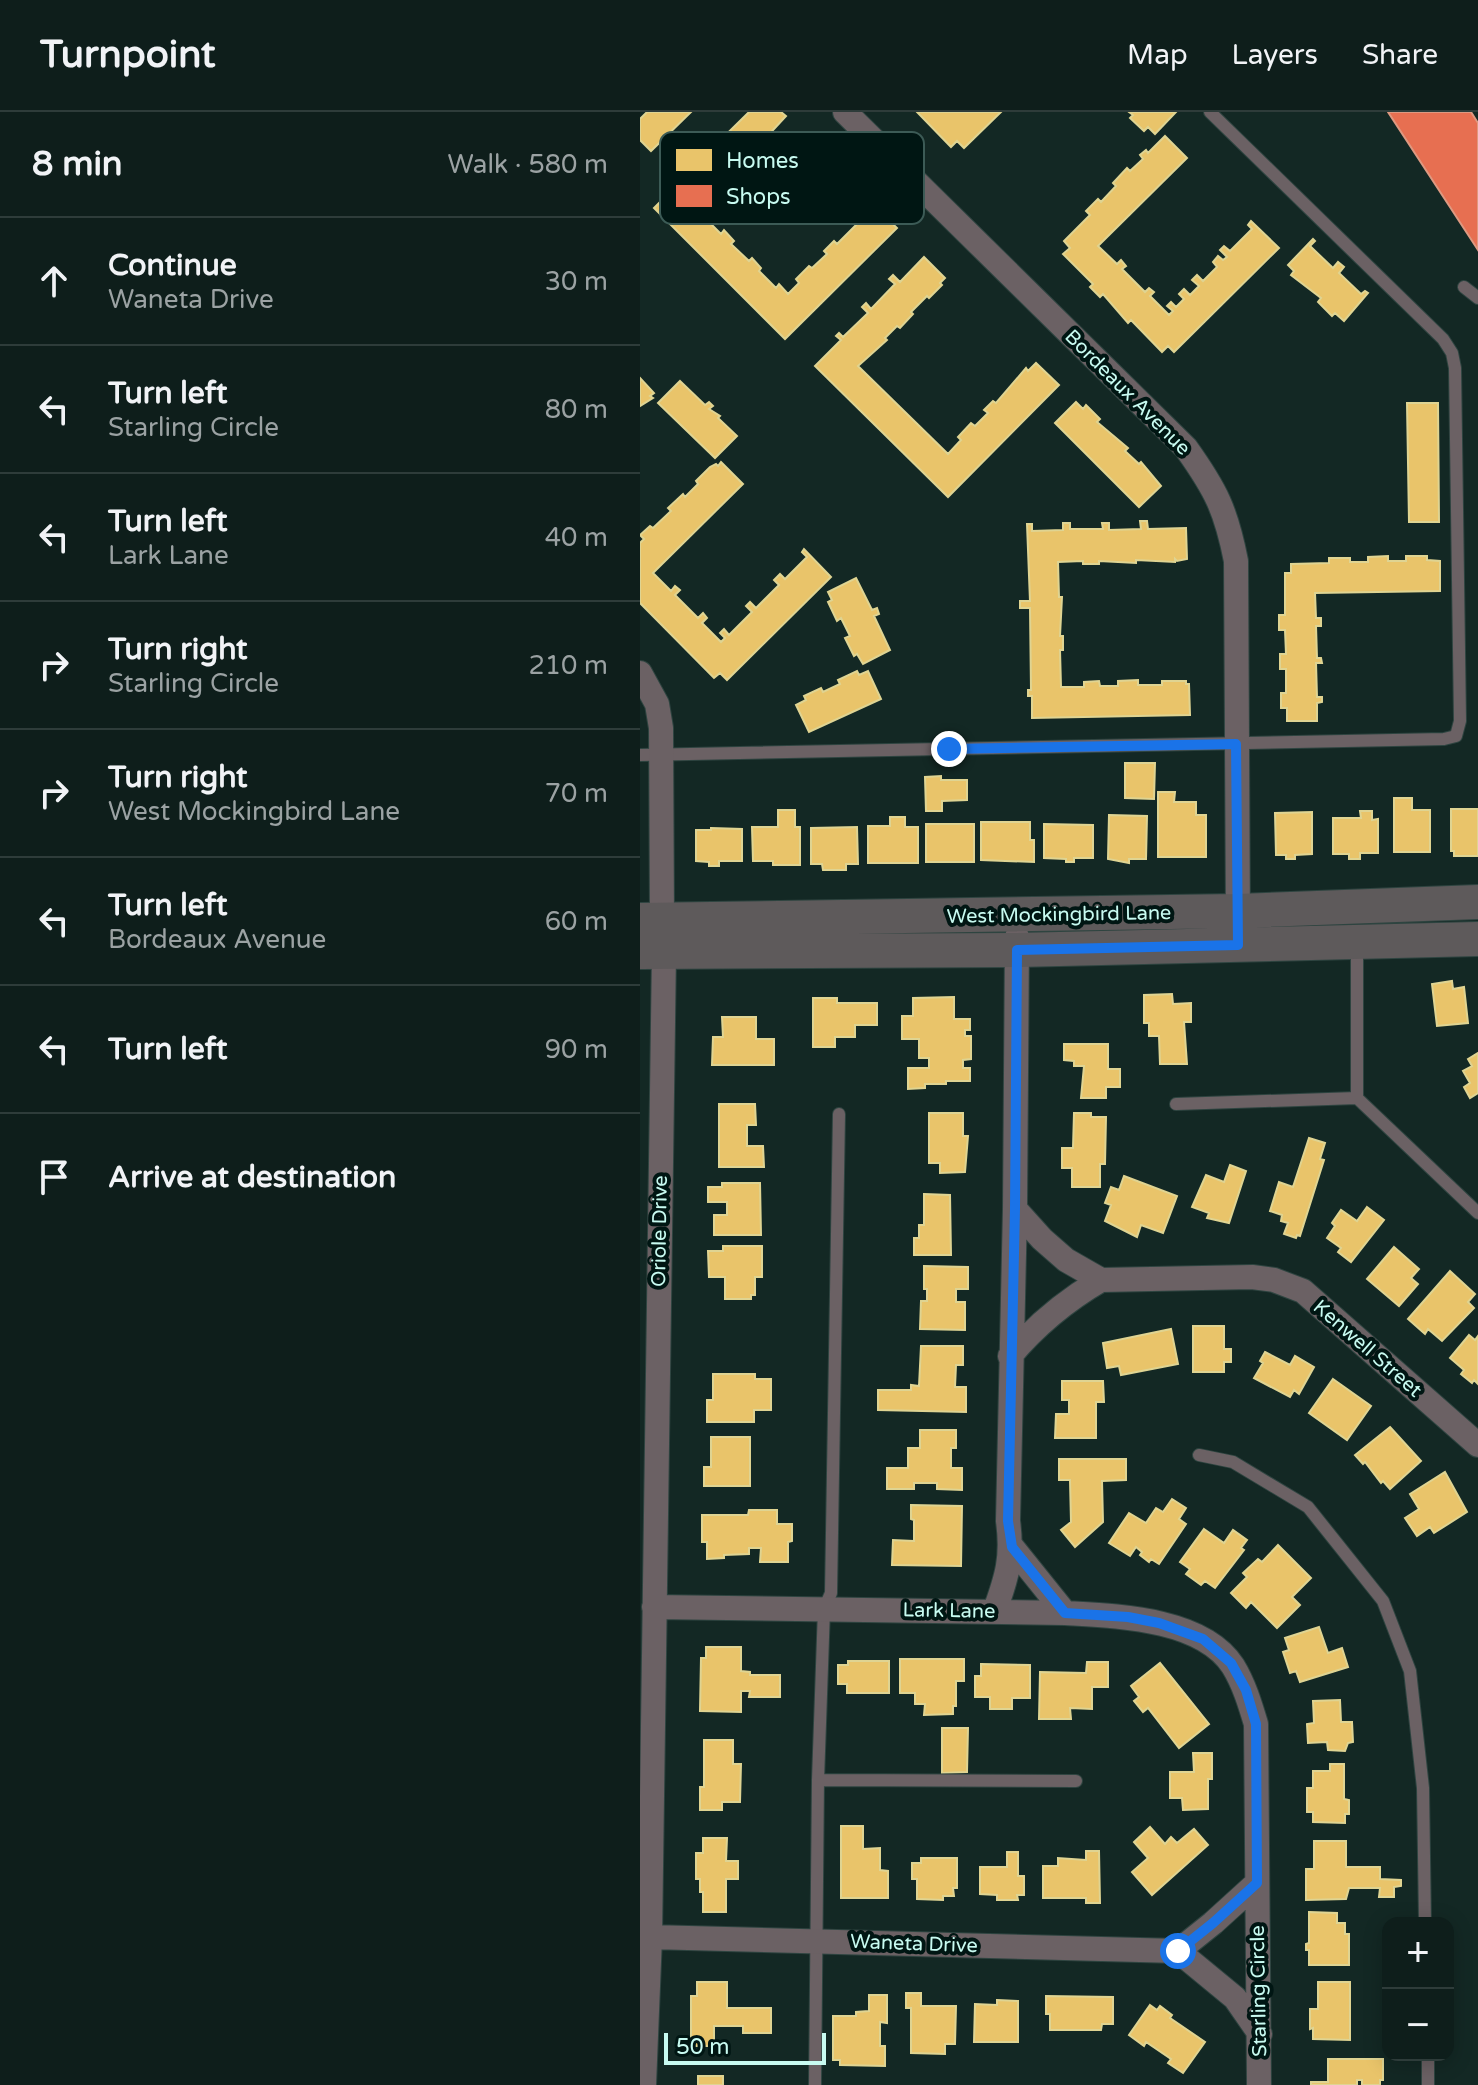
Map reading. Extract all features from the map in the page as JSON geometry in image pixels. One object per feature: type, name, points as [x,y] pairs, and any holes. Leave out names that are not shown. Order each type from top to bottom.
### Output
[{"type":"main road","name":"West Mockingbird Lane","points":[[652,936],[1017,915],[1478,902]]},
{"type":"main road","name":"West Mockingbird Lane","points":[[652,936],[1017,950],[1478,939]]},
{"type":"street","name":"Bordeaux Avenue","points":[[845,112],[865,132]]},
{"type":"street","name":"Bordeaux Avenue","points":[[924,190],[1186,448],[1211,483],[1228,519],[1236,561],[1238,945]]},
{"type":"street","name":"Oriole Drive","points":[[640,673],[657,704],[651,755],[654,1607],[646,1796],[650,1937],[644,2085]]},
{"type":"street","points":[[995,1610],[1012,1547],[1008,1521],[1017,915]]},
{"type":"street","points":[[1015,1209],[1066,1260],[1101,1280]]},
{"type":"street","name":"Kenwell Street","points":[[1010,1356],[1030,1332],[1064,1302],[1101,1280],[1252,1277],[1274,1280],[1303,1291],[1478,1445]]},
{"type":"street","points":[[1012,1547],[1065,1613]]},
{"type":"street","name":"Lark Lane","points":[[654,1607],[995,1610],[1128,1617],[1159,1623],[1203,1639],[1231,1663]]},
{"type":"street","name":"Starling Circle","points":[[1231,1663],[1246,1690],[1256,1724],[1259,2085]]},
{"type":"street","points":[[1257,1883],[1178,1951],[1235,1998],[1260,2034]]},
{"type":"street","name":"Waneta Drive","points":[[650,1937],[1178,1951]]},
{"type":"lane","points":[[651,755],[1236,744],[1444,739],[1456,736],[1460,721],[1455,368],[1452,353],[1443,339],[1210,112]]},
{"type":"lane","points":[[1464,287],[1478,298]]},
{"type":"lane","points":[[1357,943],[1357,1098]]},
{"type":"lane","points":[[1176,1104],[1357,1098],[1478,1213]]},
{"type":"lane","points":[[815,2085],[818,1780],[824,1609],[831,1593],[839,1114]]},
{"type":"lane","points":[[1199,1455],[1233,1462],[1308,1507],[1383,1601],[1410,1671],[1423,1788],[1425,1917]]},
{"type":"lane","points":[[818,1780],[1076,1781]]},
{"type":"lane","points":[[1428,2061],[1428,2085]]},
{"type":"building: Homes","points":[[647,112],[691,112],[670,132],[660,132],[660,142],[651,151],[640,140],[640,119]]},
{"type":"building: Homes","points":[[749,112],[781,112],[786,116],[771,132],[729,132]]},
{"type":"building: Homes","points":[[917,112],[1001,112],[964,148],[957,141],[951,147]]},
{"type":"building: Homes","points":[[1129,112],[1176,112],[1155,134],[1148,127],[1144,131],[1130,118],[1133,115]]},
{"type":"building: Homes","points":[[1165,136],[1187,158],[1098,246],[1117,264],[1121,260],[1126,266],[1122,269],[1145,292],[1149,288],[1154,292],[1150,296],[1169,315],[1173,311],[1167,306],[1171,302],[1176,307],[1184,299],[1179,294],[1184,289],[1190,295],[1199,286],[1192,280],[1197,275],[1203,281],[1217,267],[1213,262],[1218,256],[1223,260],[1227,257],[1220,250],[1224,246],[1230,251],[1252,229],[1248,225],[1251,221],[1279,248],[1174,352],[1168,346],[1162,352],[1131,320],[1128,323],[1103,294],[1100,297],[1090,287],[1093,284],[1063,254],[1070,248],[1064,241],[1090,215],[1086,211],[1098,199],[1101,202],[1127,168],[1130,171],[1143,159],[1140,155],[1146,150],[1148,153]]},
{"type":"building: Homes","points":[[670,224],[711,224],[721,234],[724,230],[734,241],[731,244],[749,261],[752,258],[761,268],[759,271],[776,288],[779,284],[788,294],[799,283],[796,279],[827,254],[824,251],[834,241],[837,244],[857,224],[893,224],[897,228],[785,339]]},
{"type":"building: Homes","points":[[1313,239],[1315,241],[1310,246],[1333,268],[1338,262],[1344,267],[1339,273],[1361,294],[1365,291],[1368,293],[1344,321],[1335,313],[1332,316],[1318,302],[1321,298],[1291,275],[1294,271],[1288,265]]},
{"type":"building: Homes","points":[[924,257],[945,278],[940,283],[942,285],[929,298],[927,296],[900,328],[897,326],[885,338],[887,340],[858,366],[948,454],[961,440],[958,437],[971,423],[975,426],[988,413],[984,410],[993,401],[996,403],[1026,368],[1028,371],[1036,363],[1059,385],[948,497],[815,366],[841,340],[836,336],[839,333],[843,337],[868,313],[862,307],[866,303],[871,309],[895,284],[889,279],[893,275],[900,282]]},
{"type":"building: Homes","points":[[640,378],[654,393],[650,396],[653,398],[640,406]]},
{"type":"building: Homes","points":[[680,381],[705,405],[709,402],[713,406],[709,409],[720,416],[718,418],[737,436],[715,458],[658,403]]},
{"type":"building: Homes","points":[[1076,402],[1083,409],[1086,405],[1100,419],[1097,422],[1128,448],[1125,451],[1139,464],[1141,462],[1161,486],[1139,507],[1055,423]]},
{"type":"building: Homes","points":[[1407,403],[1438,403],[1439,522],[1409,522]]},
{"type":"building: Homes","points":[[721,462],[743,484],[653,573],[671,591],[675,586],[680,590],[675,595],[698,618],[703,613],[707,618],[702,623],[721,642],[725,638],[720,633],[724,629],[729,635],[752,612],[746,606],[750,602],[756,608],[779,585],[774,580],[780,574],[785,579],[807,557],[802,552],[804,549],[831,577],[727,680],[720,673],[714,678],[640,603],[640,543],[644,539],[640,535],[650,526],[653,528],[671,511],[668,508],[683,494],[685,497],[710,467],[718,466]]},
{"type":"building: Homes","points":[[1140,521],[1147,521],[1148,529],[1186,528],[1187,559],[1175,559],[1175,562],[1136,560],[1136,563],[1099,561],[1099,564],[1058,562],[1059,597],[1062,597],[1060,636],[1063,636],[1063,650],[1060,650],[1061,687],[1084,687],[1084,682],[1099,681],[1100,686],[1118,686],[1118,681],[1138,680],[1138,685],[1162,685],[1162,681],[1186,681],[1189,684],[1190,715],[1032,718],[1032,696],[1028,696],[1028,690],[1031,690],[1030,608],[1020,608],[1020,601],[1030,601],[1027,524],[1032,524],[1032,531],[1063,530],[1063,523],[1070,523],[1070,529],[1103,529],[1102,523],[1109,523],[1109,530],[1141,529]]},
{"type":"building: Homes","points":[[1388,556],[1388,561],[1406,561],[1406,556],[1427,556],[1427,560],[1440,561],[1440,591],[1315,593],[1316,618],[1321,618],[1321,626],[1316,626],[1317,658],[1321,658],[1322,663],[1316,663],[1317,697],[1322,697],[1322,702],[1317,703],[1317,721],[1287,721],[1287,708],[1281,708],[1281,693],[1286,693],[1286,669],[1280,669],[1280,654],[1286,654],[1285,630],[1279,630],[1279,615],[1285,615],[1285,573],[1291,573],[1291,564],[1329,563],[1329,558],[1368,562],[1368,557]]},
{"type":"building: Homes","points":[[856,578],[872,610],[877,608],[879,614],[874,616],[890,650],[863,664],[857,654],[854,656],[845,638],[850,636],[841,618],[837,621],[828,602],[832,600],[828,592]]},
{"type":"building: Homes","points":[[857,671],[859,675],[868,671],[881,699],[809,732],[796,705],[806,700],[804,696],[840,684],[838,680]]},
{"type":"building: Homes","points":[[1125,763],[1155,763],[1154,799],[1125,798]]},
{"type":"building: Homes","points":[[941,776],[941,780],[967,780],[967,800],[942,801],[942,811],[926,811],[925,777]]},
{"type":"building: Homes","points":[[1158,792],[1175,792],[1174,802],[1196,802],[1196,815],[1206,815],[1206,857],[1158,857]]},
{"type":"building: Homes","points":[[1394,798],[1412,798],[1412,810],[1430,810],[1430,852],[1394,852]]},
{"type":"building: Homes","points":[[1451,809],[1478,809],[1478,856],[1454,856],[1454,851],[1451,851]]},
{"type":"building: Homes","points":[[778,810],[795,810],[795,827],[800,827],[800,865],[753,861],[752,827],[778,827]]},
{"type":"building: Homes","points":[[1360,811],[1372,811],[1372,820],[1378,819],[1378,853],[1360,853],[1360,859],[1349,859],[1349,854],[1333,854],[1333,818],[1361,818]]},
{"type":"building: Homes","points":[[1312,812],[1312,854],[1295,855],[1295,859],[1276,855],[1275,813]]},
{"type":"building: Homes","points":[[1109,815],[1147,816],[1146,859],[1129,859],[1129,863],[1108,859]]},
{"type":"building: Homes","points":[[890,817],[905,817],[905,827],[918,827],[918,863],[868,863],[868,826],[890,826]]},
{"type":"building: Homes","points":[[981,822],[1030,822],[1034,862],[981,860]]},
{"type":"building: Homes","points":[[926,824],[974,824],[974,862],[926,862]]},
{"type":"building: Homes","points":[[1044,824],[1093,825],[1093,858],[1074,858],[1074,862],[1066,862],[1066,859],[1044,858]]},
{"type":"building: Homes","points":[[857,827],[858,864],[846,864],[846,870],[823,870],[822,864],[811,864],[811,828]]},
{"type":"building: Homes","points":[[742,829],[742,861],[719,861],[719,866],[709,866],[709,862],[696,861],[696,830]]},
{"type":"building: Homes","points":[[1452,981],[1453,989],[1464,987],[1468,1023],[1437,1026],[1432,984]]},
{"type":"building: Homes","points":[[1172,994],[1173,1004],[1191,1003],[1191,1022],[1184,1022],[1187,1064],[1160,1064],[1159,1036],[1149,1036],[1149,1023],[1144,1023],[1144,995]]},
{"type":"building: Homes","points":[[954,997],[954,1019],[970,1019],[970,1030],[965,1030],[965,1036],[971,1036],[971,1059],[963,1060],[963,1068],[970,1068],[970,1081],[946,1081],[946,1084],[925,1084],[925,1088],[908,1089],[908,1068],[929,1068],[929,1058],[919,1058],[919,1039],[902,1039],[902,1016],[913,1016],[913,998]]},
{"type":"building: Homes","points":[[813,998],[837,998],[837,1003],[877,1003],[877,1025],[855,1025],[855,1037],[835,1037],[835,1047],[813,1047]]},
{"type":"building: Homes","points":[[722,1017],[756,1017],[756,1039],[774,1039],[774,1065],[712,1065],[713,1037],[723,1037]]},
{"type":"building: Homes","points":[[1064,1044],[1108,1044],[1108,1069],[1120,1069],[1120,1087],[1106,1087],[1106,1098],[1081,1098],[1084,1066],[1074,1066],[1074,1061],[1064,1060]]},
{"type":"building: Homes","points":[[1478,1053],[1478,1093],[1470,1098],[1464,1087],[1470,1083],[1463,1071],[1472,1066],[1468,1059]]},
{"type":"building: Homes","points":[[719,1104],[755,1104],[756,1125],[747,1125],[747,1146],[763,1146],[764,1167],[719,1167]]},
{"type":"building: Homes","points":[[929,1113],[963,1113],[963,1136],[968,1136],[965,1172],[940,1173],[940,1163],[929,1163]]},
{"type":"building: Homes","points":[[1074,1113],[1106,1117],[1105,1164],[1100,1164],[1100,1187],[1072,1187],[1072,1168],[1062,1168],[1062,1148],[1073,1148]]},
{"type":"building: Homes","points":[[1309,1138],[1325,1143],[1320,1159],[1324,1160],[1300,1236],[1296,1238],[1284,1234],[1288,1223],[1281,1221],[1282,1215],[1270,1211],[1279,1182],[1293,1187]]},
{"type":"building: Homes","points":[[1230,1165],[1246,1171],[1229,1223],[1207,1218],[1209,1213],[1192,1207],[1206,1175],[1224,1182]]},
{"type":"building: Homes","points":[[1124,1176],[1177,1196],[1163,1233],[1141,1225],[1137,1237],[1105,1221],[1111,1205],[1105,1203],[1111,1187],[1119,1190]]},
{"type":"building: Homes","points":[[722,1183],[760,1183],[761,1235],[714,1235],[714,1215],[727,1215],[727,1202],[708,1202],[708,1187],[722,1187]]},
{"type":"building: Homes","points":[[924,1194],[950,1195],[951,1255],[914,1255],[914,1238],[919,1238],[919,1225],[924,1225]]},
{"type":"building: Homes","points":[[1367,1207],[1384,1220],[1351,1262],[1338,1252],[1341,1248],[1327,1238],[1341,1210],[1357,1221]]},
{"type":"building: Homes","points":[[723,1246],[762,1246],[762,1277],[755,1277],[755,1295],[751,1295],[751,1299],[725,1299],[725,1277],[709,1277],[708,1251],[723,1251]]},
{"type":"building: Homes","points":[[1394,1247],[1419,1269],[1411,1278],[1418,1284],[1399,1306],[1367,1279]]},
{"type":"building: Homes","points":[[924,1266],[968,1267],[968,1289],[956,1289],[956,1302],[965,1302],[965,1330],[920,1329],[921,1301],[927,1301]]},
{"type":"building: Homes","points":[[1450,1271],[1475,1294],[1468,1302],[1474,1308],[1442,1341],[1428,1329],[1425,1334],[1408,1319]]},
{"type":"building: Homes","points":[[1193,1326],[1224,1326],[1224,1349],[1231,1349],[1231,1362],[1224,1362],[1224,1372],[1193,1372]]},
{"type":"building: Homes","points":[[1171,1329],[1178,1364],[1121,1375],[1119,1366],[1107,1368],[1103,1343]]},
{"type":"building: Homes","points":[[1469,1335],[1475,1340],[1478,1336],[1478,1384],[1461,1374],[1464,1370],[1450,1358]]},
{"type":"building: Homes","points":[[921,1346],[963,1346],[963,1365],[956,1365],[955,1387],[966,1387],[966,1412],[878,1410],[878,1390],[911,1390],[911,1385],[919,1386]]},
{"type":"building: Homes","points":[[1265,1352],[1290,1365],[1295,1356],[1314,1367],[1299,1394],[1294,1390],[1290,1397],[1254,1378],[1263,1363],[1260,1361]]},
{"type":"building: Homes","points":[[713,1374],[755,1374],[755,1379],[771,1379],[771,1410],[754,1410],[754,1422],[707,1422],[707,1400],[713,1400]]},
{"type":"building: Homes","points":[[1333,1379],[1371,1406],[1347,1440],[1309,1413]]},
{"type":"building: Homes","points":[[1062,1381],[1103,1381],[1104,1402],[1096,1402],[1096,1438],[1055,1438],[1056,1414],[1069,1414],[1069,1400],[1062,1400]]},
{"type":"building: Homes","points":[[1390,1427],[1421,1461],[1390,1489],[1355,1455]]},
{"type":"building: Homes","points":[[920,1430],[956,1430],[956,1448],[951,1448],[951,1468],[962,1468],[962,1490],[937,1489],[937,1483],[914,1483],[914,1489],[887,1489],[887,1468],[908,1468],[908,1448],[920,1448]]},
{"type":"building: Homes","points":[[711,1437],[750,1437],[750,1486],[704,1486],[704,1467],[711,1467]]},
{"type":"building: Homes","points":[[1059,1459],[1126,1459],[1126,1480],[1102,1481],[1103,1522],[1075,1547],[1061,1530],[1071,1522],[1070,1480],[1059,1480]]},
{"type":"building: Homes","points":[[1445,1472],[1467,1512],[1434,1533],[1430,1527],[1417,1536],[1405,1518],[1419,1509],[1410,1494]]},
{"type":"building: Homes","points":[[1172,1499],[1186,1508],[1179,1519],[1186,1524],[1159,1564],[1151,1559],[1149,1562],[1136,1547],[1130,1556],[1109,1543],[1129,1513],[1146,1523],[1156,1508],[1163,1512]]},
{"type":"building: Homes","points":[[911,1505],[962,1506],[961,1566],[892,1565],[893,1540],[914,1541]]},
{"type":"building: Homes","points":[[749,1510],[777,1510],[777,1524],[792,1524],[788,1562],[760,1562],[761,1548],[749,1548],[749,1554],[707,1559],[707,1542],[702,1542],[702,1515],[748,1515]]},
{"type":"building: Homes","points":[[1204,1529],[1224,1543],[1233,1530],[1247,1540],[1241,1548],[1244,1550],[1215,1588],[1205,1581],[1201,1585],[1186,1574],[1190,1569],[1180,1562]]},
{"type":"building: Homes","points":[[1278,1545],[1311,1578],[1292,1597],[1300,1605],[1277,1628],[1251,1602],[1246,1608],[1231,1593],[1247,1577],[1243,1573],[1258,1559],[1262,1562]]},
{"type":"building: Homes","points":[[1319,1627],[1328,1653],[1342,1648],[1348,1667],[1300,1682],[1296,1671],[1290,1673],[1283,1652],[1289,1650],[1285,1638]]},
{"type":"building: Homes","points":[[706,1647],[741,1647],[741,1671],[750,1672],[750,1675],[780,1675],[780,1697],[749,1697],[750,1691],[741,1691],[741,1712],[700,1711],[701,1658],[706,1658]]},
{"type":"building: Homes","points":[[900,1659],[964,1659],[964,1681],[956,1681],[953,1714],[924,1715],[925,1704],[915,1704],[915,1693],[900,1693]]},
{"type":"building: Homes","points":[[848,1661],[889,1661],[889,1693],[847,1693],[847,1684],[838,1684],[838,1665],[848,1665]]},
{"type":"building: Homes","points":[[1087,1662],[1108,1662],[1108,1687],[1092,1687],[1092,1709],[1070,1708],[1071,1719],[1039,1719],[1040,1672],[1086,1673]]},
{"type":"building: Homes","points":[[1160,1663],[1209,1724],[1179,1748],[1148,1708],[1143,1712],[1134,1701],[1139,1697],[1131,1686]]},
{"type":"building: Homes","points":[[981,1664],[1030,1665],[1030,1698],[1012,1698],[1012,1709],[990,1709],[990,1697],[975,1697],[975,1676],[981,1676]]},
{"type":"building: Homes","points":[[1340,1700],[1341,1722],[1352,1722],[1353,1742],[1348,1743],[1345,1751],[1328,1750],[1327,1742],[1308,1743],[1307,1724],[1314,1723],[1313,1701]]},
{"type":"building: Homes","points":[[942,1728],[968,1728],[967,1772],[942,1773]]},
{"type":"building: Homes","points":[[704,1740],[733,1740],[733,1764],[741,1764],[740,1802],[722,1802],[722,1810],[700,1810],[700,1787],[704,1787]]},
{"type":"building: Homes","points":[[1193,1753],[1212,1753],[1208,1809],[1183,1810],[1182,1798],[1170,1798],[1170,1772],[1194,1772]]},
{"type":"building: Homes","points":[[1330,1764],[1344,1764],[1344,1799],[1349,1800],[1345,1823],[1313,1822],[1313,1812],[1307,1812],[1307,1788],[1313,1788],[1313,1771],[1330,1771]]},
{"type":"building: Homes","points":[[841,1826],[863,1826],[863,1849],[880,1848],[880,1870],[888,1871],[888,1898],[841,1898]]},
{"type":"building: Homes","points":[[1150,1827],[1165,1844],[1171,1837],[1177,1843],[1194,1829],[1208,1845],[1152,1895],[1132,1872],[1148,1858],[1134,1842]]},
{"type":"building: Homes","points":[[703,1838],[727,1838],[726,1861],[738,1861],[738,1879],[726,1879],[726,1912],[703,1912],[703,1892],[700,1892],[700,1879],[696,1879],[696,1853],[703,1853]]},
{"type":"building: Homes","points":[[1314,1841],[1346,1841],[1346,1867],[1380,1867],[1380,1879],[1401,1880],[1401,1886],[1394,1887],[1394,1897],[1379,1897],[1380,1888],[1349,1888],[1346,1899],[1306,1900],[1306,1869],[1314,1869]]},
{"type":"building: Homes","points":[[1086,1851],[1099,1851],[1100,1903],[1086,1903],[1086,1898],[1043,1898],[1043,1866],[1058,1866],[1058,1858],[1086,1860]]},
{"type":"building: Homes","points":[[1007,1852],[1018,1852],[1018,1876],[1024,1876],[1024,1895],[1017,1895],[1018,1900],[997,1900],[997,1895],[980,1894],[980,1867],[1007,1867]]},
{"type":"building: Homes","points":[[921,1858],[957,1858],[954,1896],[943,1896],[943,1900],[917,1899],[917,1879],[912,1879],[912,1863],[921,1863]]},
{"type":"building: Homes","points":[[1309,1912],[1337,1913],[1337,1923],[1345,1923],[1345,1934],[1349,1934],[1349,1965],[1309,1965],[1306,1944],[1309,1943]]},
{"type":"building: Homes","points":[[697,1982],[727,1982],[727,2008],[771,2008],[771,2033],[743,2033],[743,2026],[714,2026],[714,2046],[691,2046],[691,1996],[697,1996]]},
{"type":"building: Homes","points":[[1318,1982],[1350,1982],[1350,2040],[1313,2039],[1310,2009],[1318,2009]]},
{"type":"building: Homes","points":[[906,1993],[921,1993],[921,2006],[956,2006],[955,2044],[945,2044],[945,2054],[911,2053],[911,2008],[906,2008]]},
{"type":"building: Homes","points":[[869,1995],[887,1995],[887,2023],[880,2022],[880,2046],[885,2046],[885,2066],[840,2065],[840,2060],[833,2060],[833,2016],[856,2016],[856,2012],[869,2011]]},
{"type":"building: Homes","points":[[1046,1996],[1113,1997],[1113,2024],[1102,2024],[1101,2030],[1050,2030]]},
{"type":"building: Homes","points":[[997,2000],[1018,2001],[1018,2042],[974,2042],[975,2004],[997,2005]]},
{"type":"building: Homes","points":[[1150,2005],[1157,2010],[1160,2006],[1172,2015],[1170,2018],[1205,2042],[1183,2073],[1168,2063],[1171,2059],[1129,2035]]},
{"type":"building: Homes","points":[[1328,2059],[1383,2061],[1380,2085],[1362,2085],[1362,2080],[1357,2080],[1357,2085],[1311,2085],[1311,2082],[1328,2082]]},
{"type":"building: Homes","points":[[698,2076],[723,2076],[723,2085],[698,2085]]},
{"type":"building: Shops","points":[[1388,112],[1471,112],[1478,123],[1478,250]]},
{"type":"route","points":[[949,749],[1236,744],[1238,945],[1017,950],[1008,1521],[1012,1547],[1065,1613],[1128,1617],[1159,1623],[1203,1639],[1231,1663],[1246,1690],[1256,1724],[1257,1883],[1178,1951]]}]
